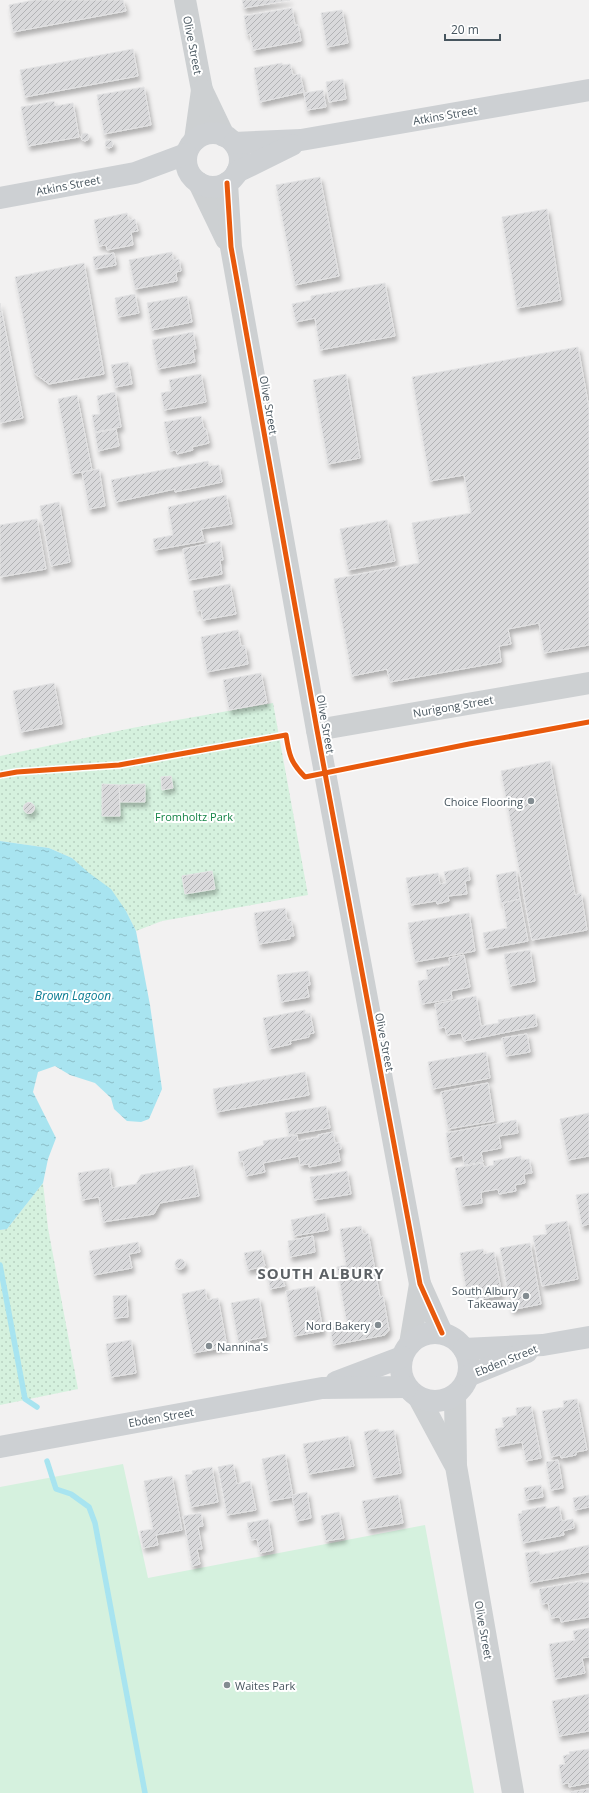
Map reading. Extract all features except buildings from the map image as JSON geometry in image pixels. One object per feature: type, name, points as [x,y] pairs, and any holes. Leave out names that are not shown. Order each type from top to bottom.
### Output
[{"type":"street","name":"Olive Street","points":[[185,0],[202,90],[229,140]]},
{"type":"street","name":"Olive Street","points":[[191,147],[202,90]]},
{"type":"street","name":"Atkins Street","points":[[229,140],[301,140],[589,90]]},
{"type":"street","points":[[209,133],[217,133],[229,140],[239,157],[232,177],[213,187],[195,180],[187,169],[191,147],[209,133]]},
{"type":"street","name":"Atkins Street","points":[[232,177],[301,140]]},
{"type":"street","name":"Atkins Street","points":[[0,198],[135,173],[191,147]]},
{"type":"street","name":"Atkins Street","points":[[135,173],[195,180]]},
{"type":"street","name":"Olive Street","points":[[232,177],[231,247],[317,730],[420,1284],[442,1334]]},
{"type":"street","name":"Olive Street","points":[[195,180],[231,247]]},
{"type":"street","name":"Nurigong Street","points":[[317,730],[589,683]]},
{"type":"street","name":"Olive Street","points":[[406,1350],[420,1284]]},
{"type":"street","points":[[425,1334],[442,1334],[451,1337],[464,1349],[469,1366],[466,1383],[455,1395],[446,1400],[437,1402],[413,1392],[401,1372],[406,1350],[425,1334]]},
{"type":"street","name":"Ebden Street","points":[[464,1349],[543,1345],[589,1337]]},
{"type":"street","name":"Ebden Street","points":[[468,1376],[543,1345]]},
{"type":"street","name":"Ebden Street","points":[[322,1388],[406,1350]]},
{"type":"street","name":"Ebden Street","points":[[0,1447],[322,1388],[413,1392]]},
{"type":"street","name":"Olive Street","points":[[413,1392],[456,1466]]},
{"type":"street","name":"Olive Street","points":[[455,1395],[456,1466],[513,1793]]},
{"type":"green space","name":"Fromholtz Park","points":[[273,703],[308,895],[162,921],[136,931],[126,911],[72,858],[49,848],[0,841],[0,756],[132,728]]},
{"type":"green space","points":[[43,1183],[48,1228],[78,1389],[0,1405],[0,1230],[7,1229]]},
{"type":"green space","name":"Waites Park","points":[[123,1464],[148,1578],[425,1525],[474,1793],[0,1793],[0,1487]]},
{"type":"water","name":"Brown Lagoon","points":[[0,841],[49,848],[72,858],[111,889],[126,911],[136,931],[150,1005],[162,1089],[149,1119],[141,1122],[127,1121],[114,1109],[111,1098],[95,1083],[70,1075],[55,1066],[38,1072],[33,1092],[56,1138],[48,1159],[43,1183],[7,1229],[0,1230]]},
{"type":"waterway","points":[[0,1265],[25,1399],[37,1407]]},
{"type":"waterway","points":[[47,1461],[56,1489],[71,1494],[89,1507],[95,1523],[145,1793]]},
{"type":"cycle path","points":[[227,183],[231,247],[317,730],[420,1284],[442,1333]]},
{"type":"cycle path","points":[[0,775],[17,772],[119,765],[286,735],[291,758],[305,777],[469,744],[589,722]]},
{"type":"place","name":"Choice Flooring","points":[[531,801]]},
{"type":"place","name":"South Albury Takeaway","points":[[526,1296]]},
{"type":"place","name":"Nord Bakery","points":[[378,1325]]},
{"type":"place","name":"Nannina's","points":[[209,1346]]},
{"type":"place","name":"Waites Park","points":[[227,1685]]},
{"type":"district","name":"SOUTH ALBURY","points":[[321,1273]]}]
